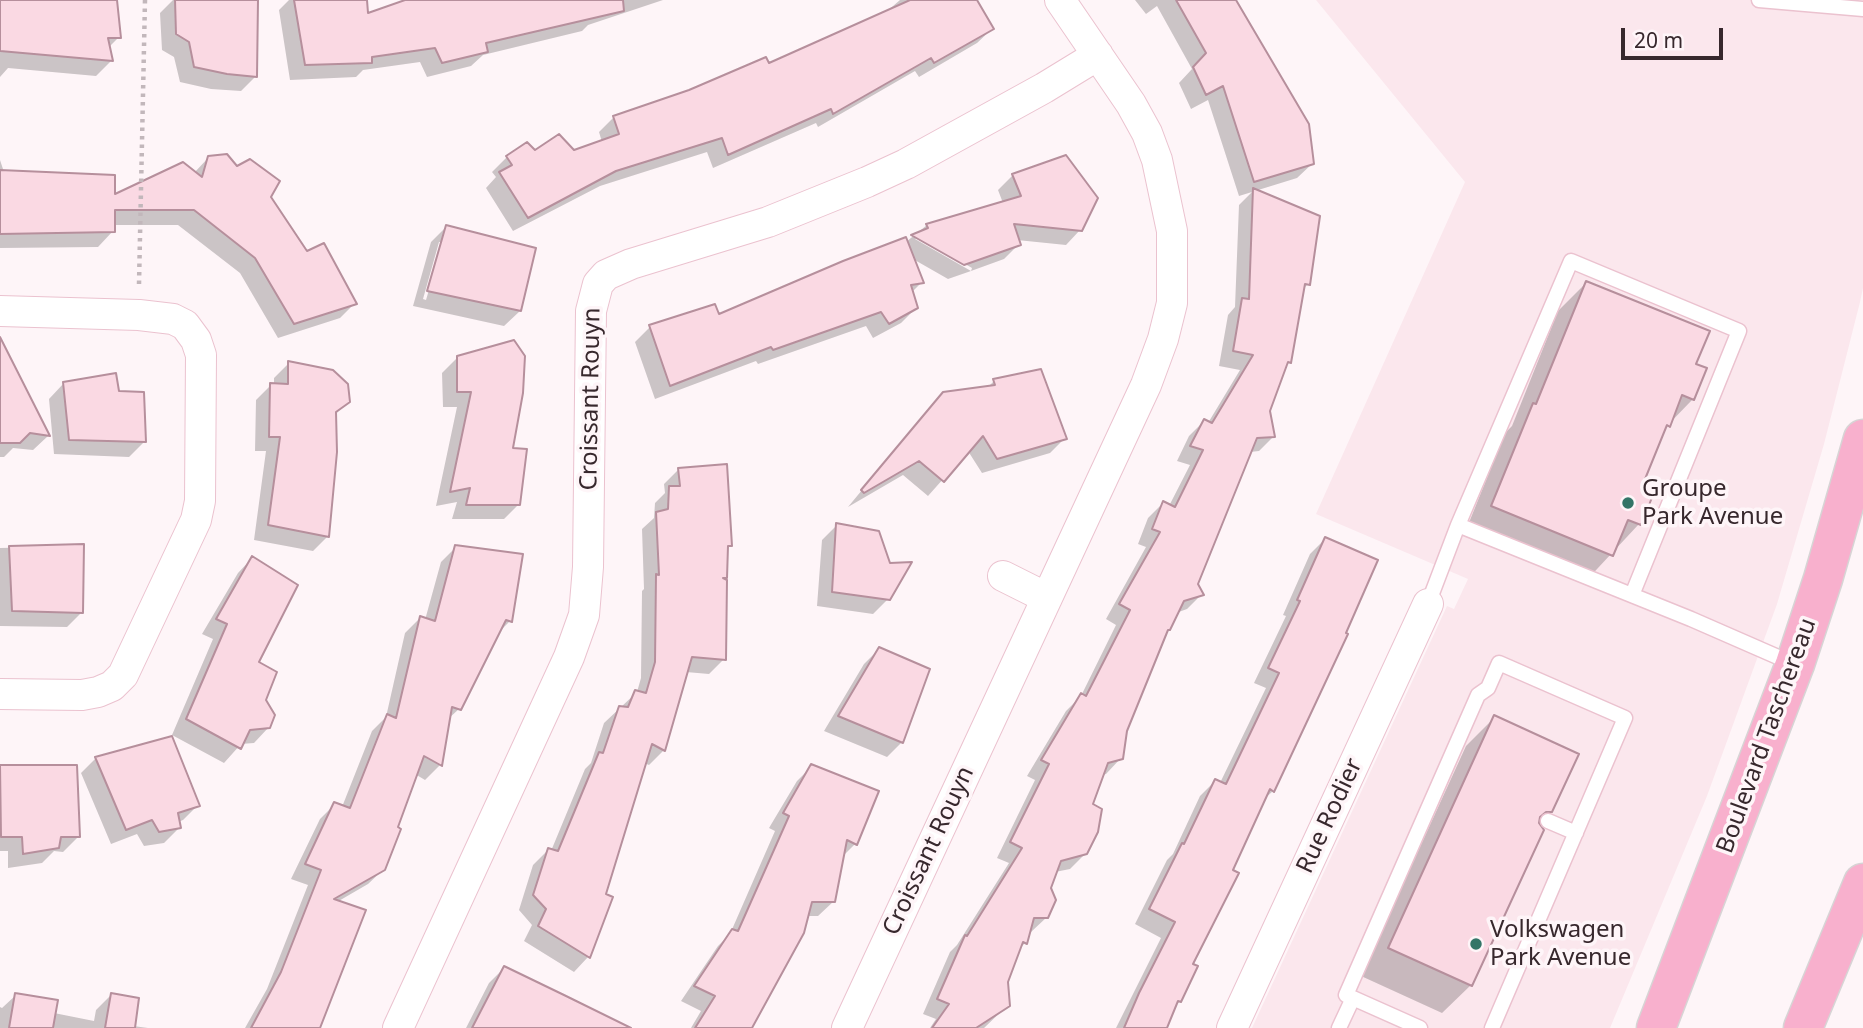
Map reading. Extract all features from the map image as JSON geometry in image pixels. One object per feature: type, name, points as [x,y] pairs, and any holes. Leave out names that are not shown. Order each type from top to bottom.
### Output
[{"type":"main road","name":"Boulevard Taschereau","points":[[1656,1028],[1795,664],[1827,566],[1863,439]]},
{"type":"main road","points":[[1802,1028],[1863,883]]},
{"type":"street","name":"Croissant Rouyn","points":[[847,1028],[1146,385],[1163,340],[1172,303],[1172,231],[1157,160],[1147,133],[1130,104],[1060,0]]},
{"type":"street","name":"Croissant Rouyn","points":[[398,1028],[569,657],[584,615],[588,567],[592,311],[598,284],[606,275],[631,264],[768,222],[867,182],[906,164],[1021,101],[1098,55]]},
{"type":"street","points":[[0,312],[139,315],[173,319],[185,326],[196,340],[201,355],[201,368],[200,501],[196,520],[133,659],[112,686],[98,692],[82,695],[0,694]]},
{"type":"street","points":[[1003,576],[1047,598]]},
{"type":"street","name":"Rue Rodier","points":[[1232,1028],[1428,604]]},
{"type":"lane","points":[[1759,0],[1863,9]]},
{"type":"lane","points":[[1428,604],[1458,526],[1571,261],[1739,331],[1632,595]]},
{"type":"lane","points":[[1458,526],[1795,664]]},
{"type":"lane","points":[[1420,1028],[1346,995],[1478,695],[1488,688],[1499,663],[1625,718],[1492,1028]]},
{"type":"lane","points":[[1548,821],[1576,833]]},
{"type":"lane","points":[[1339,1028],[1353,998]]},
{"type":"path","points":[[139,288],[145,0]]},
{"type":"shaded area","points":[[1316,0],[1863,0],[1863,288],[1860,302],[1824,444],[1777,604],[1707,796],[1610,1028],[1252,1028],[1447,606],[1454,609],[1468,579],[1316,514],[1465,182]]},
{"type":"building","points":[[0,0],[117,0],[121,38],[108,38],[113,61],[0,51]]},
{"type":"building","points":[[175,0],[258,0],[257,77],[194,67],[189,42],[176,34]]},
{"type":"building","points":[[294,0],[367,0],[368,13],[405,0],[623,0],[624,11],[486,43],[488,52],[442,63],[435,48],[372,57],[372,63],[305,65]]},
{"type":"building","points":[[910,0],[977,0],[994,29],[934,63],[931,58],[833,114],[831,109],[728,155],[722,138],[616,171],[528,218],[499,172],[512,165],[506,156],[527,142],[535,150],[559,134],[574,150],[619,134],[613,116],[689,90],[766,57],[769,63]]},
{"type":"building","points":[[1176,0],[1236,0],[1309,124],[1314,164],[1254,182],[1223,86],[1206,95],[1193,67],[1206,53]]},
{"type":"building","points":[[227,154],[237,166],[250,159],[280,181],[271,197],[307,251],[324,243],[357,304],[294,324],[255,258],[194,210],[115,210],[115,232],[0,234],[0,170],[115,175],[115,194],[183,162],[202,177],[208,156]]},
{"type":"building","points":[[1066,155],[1098,198],[1082,231],[1014,224],[1021,245],[964,265],[911,235],[928,228],[926,224],[1021,196],[1012,174]]},
{"type":"building","points":[[1253,188],[1320,216],[1310,285],[1305,284],[1291,363],[1288,362],[1270,411],[1275,437],[1257,438],[1198,584],[1204,595],[1184,601],[1168,630],[1127,731],[1123,759],[1108,763],[1093,804],[1102,809],[1098,832],[1087,854],[1061,861],[1051,888],[1056,900],[1048,918],[1034,918],[1027,944],[1023,942],[1008,982],[1010,1006],[976,1028],[932,1028],[949,1004],[937,999],[965,935],[967,936],[1022,848],[1010,842],[1049,764],[1041,760],[1081,693],[1086,696],[1130,610],[1119,604],[1160,532],[1152,529],[1163,501],[1175,507],[1203,450],[1190,446],[1204,419],[1212,423],[1253,355],[1233,351],[1242,298],[1249,299]]},
{"type":"building","points":[[446,225],[536,248],[521,311],[427,291]]},
{"type":"building","points":[[906,237],[924,283],[911,285],[918,308],[889,324],[881,312],[773,350],[771,347],[670,386],[649,325],[715,304],[719,314]]},
{"type":"building","points":[[1586,281],[1710,331],[1696,364],[1707,368],[1694,400],[1682,395],[1641,489],[1653,495],[1641,525],[1628,520],[1613,556],[1491,506]]},
{"type":"building","points":[[0,337],[50,436],[30,433],[20,443],[0,443]]},
{"type":"building","points":[[514,340],[525,356],[523,393],[513,448],[527,449],[520,505],[466,505],[470,488],[450,492],[471,392],[457,392],[457,356]]},
{"type":"building","points":[[288,361],[333,370],[348,384],[350,402],[336,412],[337,452],[329,537],[268,525],[280,437],[269,437],[270,383],[288,384]]},
{"type":"building","points":[[1041,369],[1067,439],[997,459],[983,436],[944,482],[919,461],[864,493],[861,490],[943,392],[995,385],[993,379]]},
{"type":"building","points":[[116,373],[119,391],[144,392],[146,442],[69,440],[63,382]]},
{"type":"building","points":[[727,464],[732,546],[728,546],[727,578],[723,578],[727,580],[726,660],[692,657],[665,751],[652,744],[606,894],[613,897],[590,958],[538,926],[546,909],[533,895],[548,848],[558,851],[599,752],[603,753],[619,706],[628,707],[635,690],[646,693],[655,662],[656,574],[659,575],[656,512],[668,509],[669,486],[680,486],[678,468]]},
{"type":"building","points":[[836,523],[879,531],[890,563],[912,562],[890,600],[832,592]]},
{"type":"building","points":[[1325,537],[1378,560],[1346,633],[1348,634],[1274,792],[1270,789],[1233,870],[1239,873],[1193,964],[1198,966],[1181,1002],[1178,1001],[1167,1028],[1124,1028],[1175,922],[1149,909],[1215,779],[1226,784],[1279,673],[1268,668],[1300,601],[1297,600]]},
{"type":"building","points":[[84,544],[83,613],[12,611],[9,546]]},
{"type":"building","points":[[455,545],[523,554],[512,622],[506,620],[461,710],[452,707],[442,766],[424,756],[385,870],[334,899],[366,910],[320,1028],[251,1028],[281,972],[321,870],[305,864],[334,802],[350,808],[387,714],[396,718],[420,616],[435,621]]},
{"type":"building","points":[[252,556],[298,585],[259,662],[277,672],[266,700],[275,715],[270,728],[250,730],[241,749],[186,719],[227,624],[216,619]]},
{"type":"building","points":[[879,647],[930,669],[903,743],[838,716]]},
{"type":"building","points":[[1494,715],[1579,754],[1552,812],[1546,812],[1540,817],[1539,823],[1544,830],[1472,986],[1388,948]]},
{"type":"building","points":[[172,736],[200,806],[178,813],[181,828],[159,832],[152,820],[126,830],[95,757]]},
{"type":"building","points":[[811,764],[879,791],[857,845],[847,840],[835,902],[812,902],[804,933],[752,1028],[695,1028],[715,996],[694,986],[732,929],[738,931],[789,816],[783,813]]},
{"type":"building","points":[[0,765],[77,765],[80,837],[61,837],[59,848],[23,854],[22,837],[1,837]]},
{"type":"building","points":[[504,966],[564,995],[631,1028],[472,1028]]},
{"type":"building","points":[[15,993],[58,1000],[53,1028],[9,1028]]},
{"type":"building","points":[[111,993],[139,998],[135,1028],[105,1028]]},
{"type":"place","name":"Groupe Park Avenue","points":[[1628,503]]},
{"type":"place","name":"Volkswagen Park Avenue","points":[[1476,944]]}]
